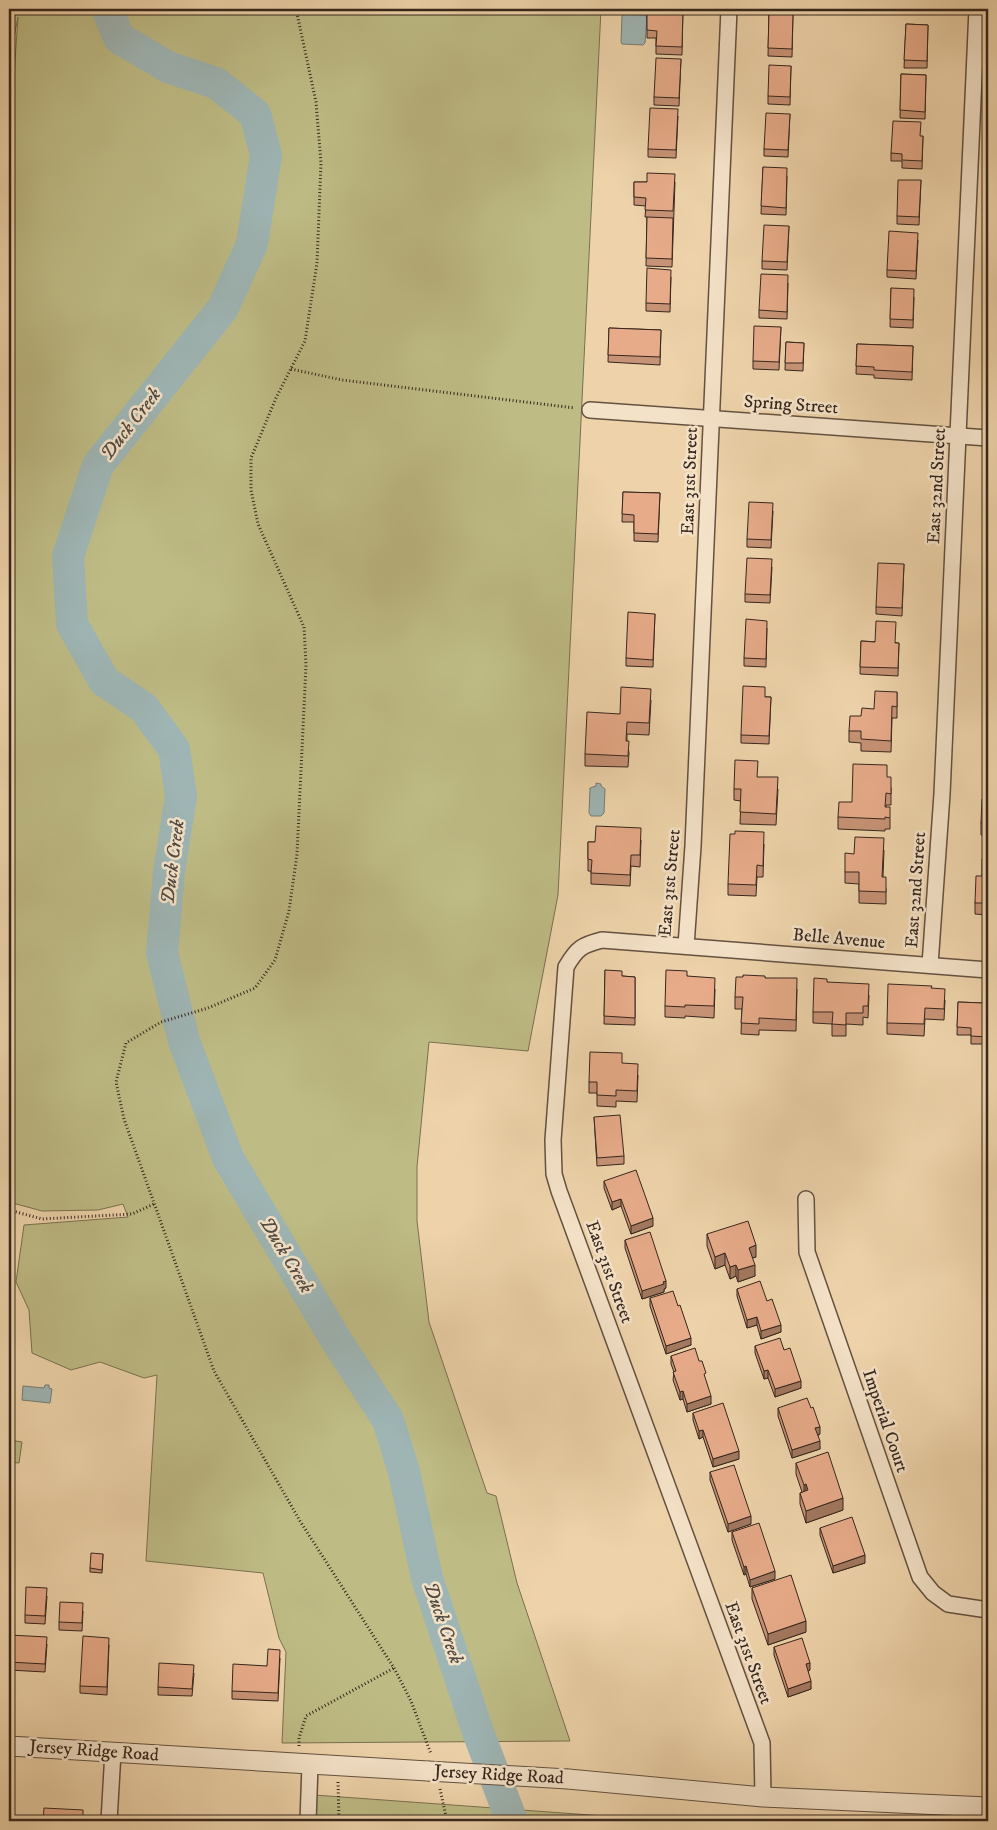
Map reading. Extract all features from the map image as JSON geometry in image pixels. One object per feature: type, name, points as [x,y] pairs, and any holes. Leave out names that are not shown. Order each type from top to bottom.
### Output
[{"type":"street","name":"East 31st Street","points":[[729,9],[694,836],[686,946],[602,940],[584,945],[574,952],[566,967],[552,1140],[554,1174],[559,1191],[762,1743],[763,1797]]},
{"type":"street","name":"East 32nd Street","points":[[930,966],[942,794],[977,9]]},
{"type":"street","name":"Spring Street","points":[[590,410],[988,438]]},
{"type":"street","name":"Belle Avenue","points":[[686,946],[988,970]]},
{"type":"street","name":"Imperial Court","points":[[806,1199],[807,1252],[920,1577],[933,1593],[948,1604],[988,1610]]},
{"type":"street","name":"Jersey Ridge Road","points":[[9,1746],[568,1779],[763,1797],[988,1807]]},
{"type":"street","points":[[110,1821],[113,1752]]},
{"type":"street","points":[[305,1764],[308,1821]]},
{"type":"path","points":[[296,9],[316,102],[321,163],[317,263],[305,341],[276,398],[251,458],[251,490],[258,524],[304,627],[306,665],[297,854],[289,911],[275,960],[255,988],[208,1008],[161,1022],[126,1043],[116,1082],[124,1119],[214,1371],[300,1521],[394,1668],[411,1701],[447,1821]]},
{"type":"path","points":[[291,369],[342,380],[590,410]]},
{"type":"path","points":[[9,1210],[42,1219],[132,1214],[154,1204]]},
{"type":"path","points":[[305,1764],[299,1738],[306,1716],[394,1668]]},
{"type":"path","points":[[337,1766],[339,1821]]},
{"type":"shaded area","points":[[9,9],[601,9],[558,895],[528,1051],[429,1042],[417,1167],[417,1221],[429,1322],[487,1493],[496,1496],[517,1583],[570,1741],[282,1743],[286,1652],[279,1638],[263,1573],[146,1561],[157,1375],[144,1378],[100,1362],[71,1370],[32,1353],[29,1310],[16,1282],[24,1225],[128,1217],[123,1204],[98,1210],[42,1211],[9,1202],[9,76],[14,76],[18,17],[9,63]]},
{"type":"shaded area","points":[[9,1440],[22,1442],[19,1463],[9,1462]]},
{"type":"shaded area","points":[[314,1795],[618,1817],[621,1821],[312,1821]]},
{"type":"water","points":[[624,14],[644,15],[647,17],[645,43],[643,45],[622,44],[622,16]]},
{"type":"water","points":[[596,783],[601,784],[605,789],[604,813],[601,816],[591,816],[589,813],[590,788],[596,786]]},
{"type":"water","points":[[45,1385],[49,1385],[49,1388],[52,1389],[50,1403],[22,1400],[23,1386],[44,1388]]},
{"type":"building","points":[[647,9],[683,9],[682,47],[656,46],[657,31],[647,30]]},
{"type":"building","points":[[769,13],[793,14],[792,49],[768,48]]},
{"type":"building","points":[[906,24],[928,25],[927,61],[904,60]]},
{"type":"building","points":[[656,58],[681,59],[679,98],[654,97]]},
{"type":"building","points":[[769,65],[791,66],[790,97],[768,96]]},
{"type":"building","points":[[901,74],[926,75],[925,112],[900,110]]},
{"type":"building","points":[[650,108],[678,109],[676,150],[648,149]]},
{"type":"building","points":[[766,113],[790,114],[788,150],[764,149]]},
{"type":"building","points":[[893,121],[921,122],[920,136],[923,136],[922,161],[902,160],[902,154],[891,153]]},
{"type":"building","points":[[763,167],[787,168],[786,208],[761,206]]},
{"type":"building","points":[[647,173],[675,174],[673,211],[645,210],[646,198],[634,197],[634,182],[647,182]]},
{"type":"building","points":[[898,180],[921,180],[919,217],[897,216]]},
{"type":"building","points":[[647,217],[673,218],[672,259],[646,258]]},
{"type":"building","points":[[764,225],[789,226],[787,262],[762,261]]},
{"type":"building","points":[[889,231],[918,233],[916,271],[887,270]]},
{"type":"building","points":[[647,268],[671,270],[670,304],[646,303]]},
{"type":"building","points":[[761,274],[788,275],[787,312],[759,310]]},
{"type":"building","points":[[891,288],[914,289],[913,320],[890,319]]},
{"type":"building","points":[[754,326],[781,327],[779,362],[753,361]]},
{"type":"building","points":[[609,328],[661,330],[660,357],[608,355]]},
{"type":"building","points":[[786,342],[804,343],[803,363],[785,363]]},
{"type":"building","points":[[857,344],[913,346],[912,372],[874,370],[874,367],[856,366]]},
{"type":"building","points":[[623,492],[660,493],[658,534],[634,533],[634,515],[622,514]]},
{"type":"building","points":[[749,502],[773,503],[771,540],[747,539]]},
{"type":"building","points":[[747,558],[772,559],[770,595],[745,594]]},
{"type":"building","points":[[878,563],[904,564],[902,608],[876,607]]},
{"type":"building","points":[[628,612],[655,614],[653,660],[626,658]]},
{"type":"building","points":[[746,619],[767,621],[766,659],[744,658]]},
{"type":"building","points":[[876,621],[896,622],[895,643],[899,643],[898,668],[860,667],[861,641],[875,642]]},
{"type":"building","points":[[743,686],[765,687],[765,697],[771,697],[769,736],[741,735]]},
{"type":"building","points":[[621,687],[651,689],[649,723],[627,722],[626,741],[629,741],[628,756],[585,754],[587,712],[620,714]]},
{"type":"building","points":[[875,691],[897,692],[897,707],[892,706],[891,741],[861,739],[861,731],[849,731],[850,716],[861,716],[862,708],[874,709]]},
{"type":"building","points":[[986,701],[988,701],[988,722],[986,722]]},
{"type":"building","points":[[735,760],[758,761],[757,777],[778,777],[776,814],[740,812],[741,789],[734,789]]},
{"type":"building","points":[[853,764],[887,765],[887,777],[891,777],[891,794],[886,793],[885,807],[890,807],[890,818],[838,817],[839,802],[852,802]]},
{"type":"building","points":[[982,799],[988,799],[988,824],[981,823]]},
{"type":"building","points":[[596,826],[641,828],[640,855],[631,855],[630,875],[591,873],[592,860],[588,859],[588,842],[595,842]]},
{"type":"building","points":[[735,831],[764,832],[763,866],[757,865],[756,885],[728,884],[730,834],[735,834]]},
{"type":"building","points":[[855,837],[884,838],[882,877],[886,877],[886,892],[859,891],[859,872],[845,872],[845,853],[854,854]]},
{"type":"building","points":[[987,848],[988,903],[975,903],[976,876],[982,876],[982,859],[986,859]]},
{"type":"building","points":[[605,970],[622,971],[622,976],[635,977],[635,1018],[604,1016]]},
{"type":"building","points":[[666,970],[687,971],[687,976],[715,978],[714,1006],[665,1006]]},
{"type":"building","points":[[743,975],[765,976],[765,978],[797,978],[796,1020],[759,1018],[759,1024],[741,1023],[743,997],[735,997],[736,977],[743,977]]},
{"type":"building","points":[[814,978],[827,979],[827,982],[869,984],[868,1006],[863,1006],[863,1013],[846,1013],[846,1025],[832,1024],[833,1012],[813,1012]]},
{"type":"building","points":[[888,984],[932,986],[931,988],[945,989],[944,1009],[925,1008],[924,1024],[887,1023]]},
{"type":"building","points":[[984,1000],[988,1001],[988,1037],[971,1036],[971,1028],[957,1027],[958,1002],[984,1003]]},
{"type":"building","points":[[590,1052],[622,1053],[622,1063],[638,1064],[637,1091],[616,1090],[616,1096],[597,1095],[597,1082],[589,1082]]},
{"type":"building","points":[[620,1115],[624,1156],[597,1158],[594,1117]]},
{"type":"building","points":[[636,1170],[653,1218],[631,1226],[621,1199],[612,1202],[604,1181]]},
{"type":"building","points":[[748,1221],[756,1245],[749,1248],[755,1265],[738,1270],[736,1265],[730,1267],[725,1253],[715,1257],[707,1234]]},
{"type":"building","points":[[650,1232],[666,1281],[663,1282],[664,1284],[642,1291],[625,1240]]},
{"type":"building","points":[[760,1281],[767,1301],[772,1299],[781,1325],[761,1331],[757,1317],[747,1320],[737,1289]]},
{"type":"building","points":[[673,1291],[678,1306],[680,1305],[691,1338],[666,1346],[650,1298]]},
{"type":"building","points":[[780,1338],[784,1350],[790,1348],[801,1381],[775,1389],[768,1370],[764,1371],[755,1346]]},
{"type":"building","points":[[695,1348],[699,1361],[702,1361],[706,1373],[704,1374],[711,1396],[687,1404],[683,1391],[680,1392],[673,1372],[676,1371],[671,1356]]},
{"type":"building","points":[[807,1398],[811,1408],[813,1407],[820,1427],[815,1428],[820,1441],[792,1450],[778,1408]]},
{"type":"building","points":[[723,1403],[739,1451],[713,1459],[703,1430],[699,1431],[693,1413]]},
{"type":"building","points":[[828,1452],[843,1498],[806,1511],[800,1493],[808,1490],[806,1484],[804,1485],[796,1463]]},
{"type":"building","points":[[734,1465],[751,1516],[728,1524],[710,1472]]},
{"type":"building","points":[[852,1517],[865,1555],[833,1566],[820,1528]]},
{"type":"building","points":[[759,1523],[775,1571],[750,1580],[732,1532]]},
{"type":"building","points":[[91,1553],[103,1554],[102,1570],[90,1568]]},
{"type":"building","points":[[791,1575],[806,1621],[768,1634],[752,1588]]},
{"type":"building","points":[[26,1587],[47,1588],[45,1616],[25,1615]]},
{"type":"building","points":[[60,1602],[83,1603],[82,1623],[59,1622]]},
{"type":"building","points":[[9,1635],[47,1637],[45,1664],[9,1662]]},
{"type":"building","points":[[83,1636],[109,1638],[107,1687],[80,1686]]},
{"type":"building","points":[[802,1638],[810,1663],[806,1664],[811,1681],[788,1689],[774,1647]]},
{"type":"building","points":[[268,1649],[280,1650],[278,1693],[232,1691],[233,1664],[267,1666]]},
{"type":"building","points":[[159,1663],[194,1665],[192,1689],[158,1687]]},
{"type":"building","points":[[44,1808],[83,1810],[83,1821],[43,1821]]},
{"type":"waterway","name":"Duck Creek","points":[[107,9],[119,38],[168,67],[216,83],[255,114],[266,155],[252,244],[223,308],[98,465],[68,556],[72,624],[104,681],[144,708],[174,749],[181,796],[169,872],[162,953],[184,1041],[228,1158],[336,1340],[388,1420],[404,1472],[427,1578],[478,1732],[512,1821]]}]
